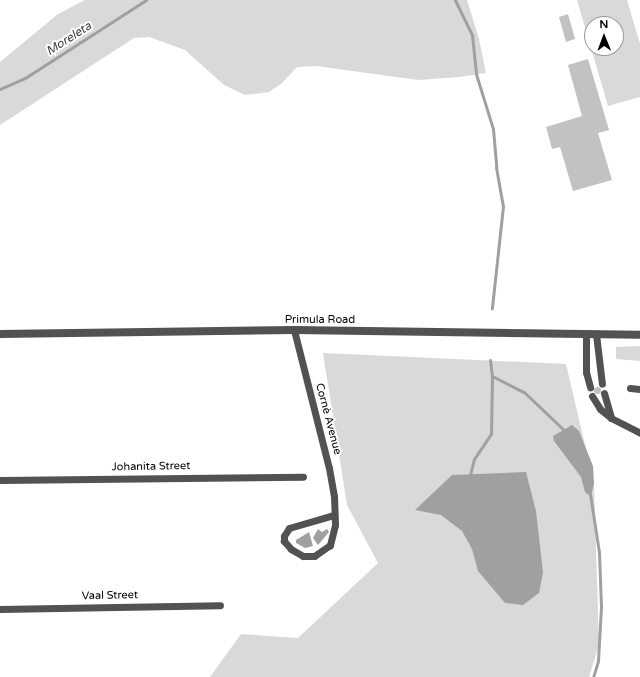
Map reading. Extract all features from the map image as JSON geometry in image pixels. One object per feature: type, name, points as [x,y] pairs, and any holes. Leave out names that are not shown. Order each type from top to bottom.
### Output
[{"type":"street","name":"Primula Road","points":[[0,334],[294,330],[640,335]]},
{"type":"street","name":"Cornè Avenue","points":[[294,330],[329,468],[334,515],[333,539],[320,554],[302,556],[291,549],[284,541],[284,536],[289,528],[334,515]]},
{"type":"street","points":[[586,334],[586,372],[590,387]]},
{"type":"street","points":[[596,334],[602,384]]},
{"type":"street","points":[[630,388],[640,389]]},
{"type":"street","points":[[604,393],[611,418]]},
{"type":"street","points":[[592,396],[600,410],[611,418],[640,433]]},
{"type":"street","name":"Johanita Street","points":[[0,480],[303,477]]},
{"type":"street","name":"Vaal Street","points":[[0,609],[220,605]]},
{"type":"shaded area","points":[[85,0],[467,0],[479,39],[486,73],[459,77],[418,80],[316,66],[297,67],[282,83],[269,92],[245,95],[224,85],[185,50],[149,37],[134,38],[0,125],[0,62],[58,14]]},
{"type":"shaded area","points":[[577,0],[627,0],[640,44],[640,97],[608,106],[593,56],[624,56],[624,16],[584,16],[584,24]]},
{"type":"shaded area","points":[[640,346],[640,361],[616,359],[616,347]]},
{"type":"shaded area","points":[[323,353],[566,364],[594,483],[599,645],[589,677],[210,677],[241,634],[298,638],[378,563],[347,505]]},
{"type":"shaded area","points":[[572,425],[579,431],[593,466],[594,483],[591,497],[585,492],[581,477],[554,441],[553,436]]},
{"type":"shaded area","points":[[526,472],[536,511],[543,572],[539,593],[523,605],[505,603],[478,571],[472,549],[462,531],[441,515],[415,510],[452,475]]},
{"type":"shaded area","points":[[318,529],[322,532],[327,529],[329,532],[318,545],[313,538]]},
{"type":"shaded area","points":[[309,532],[313,546],[305,548],[296,543],[296,540]]},
{"type":"building","points":[[568,14],[575,39],[566,42],[559,17]]},
{"type":"building","points":[[588,59],[609,130],[598,133],[612,180],[573,191],[560,147],[552,149],[546,127],[582,116],[568,65]]},
{"type":"building","points":[[597,386],[600,387],[600,393],[597,394],[594,393],[593,390],[594,387]]},
{"type":"waterway","name":"Moreleta","points":[[0,89],[25,78],[146,0]]},
{"type":"waterway","points":[[455,0],[472,35],[476,74],[493,129],[496,167],[503,206],[492,308]]},
{"type":"waterway","points":[[490,360],[492,376],[524,392],[566,432]]},
{"type":"waterway","points":[[470,475],[474,459],[491,434],[492,376]]},
{"type":"waterway","points":[[590,494],[599,552],[601,607],[598,661],[593,677]]}]
